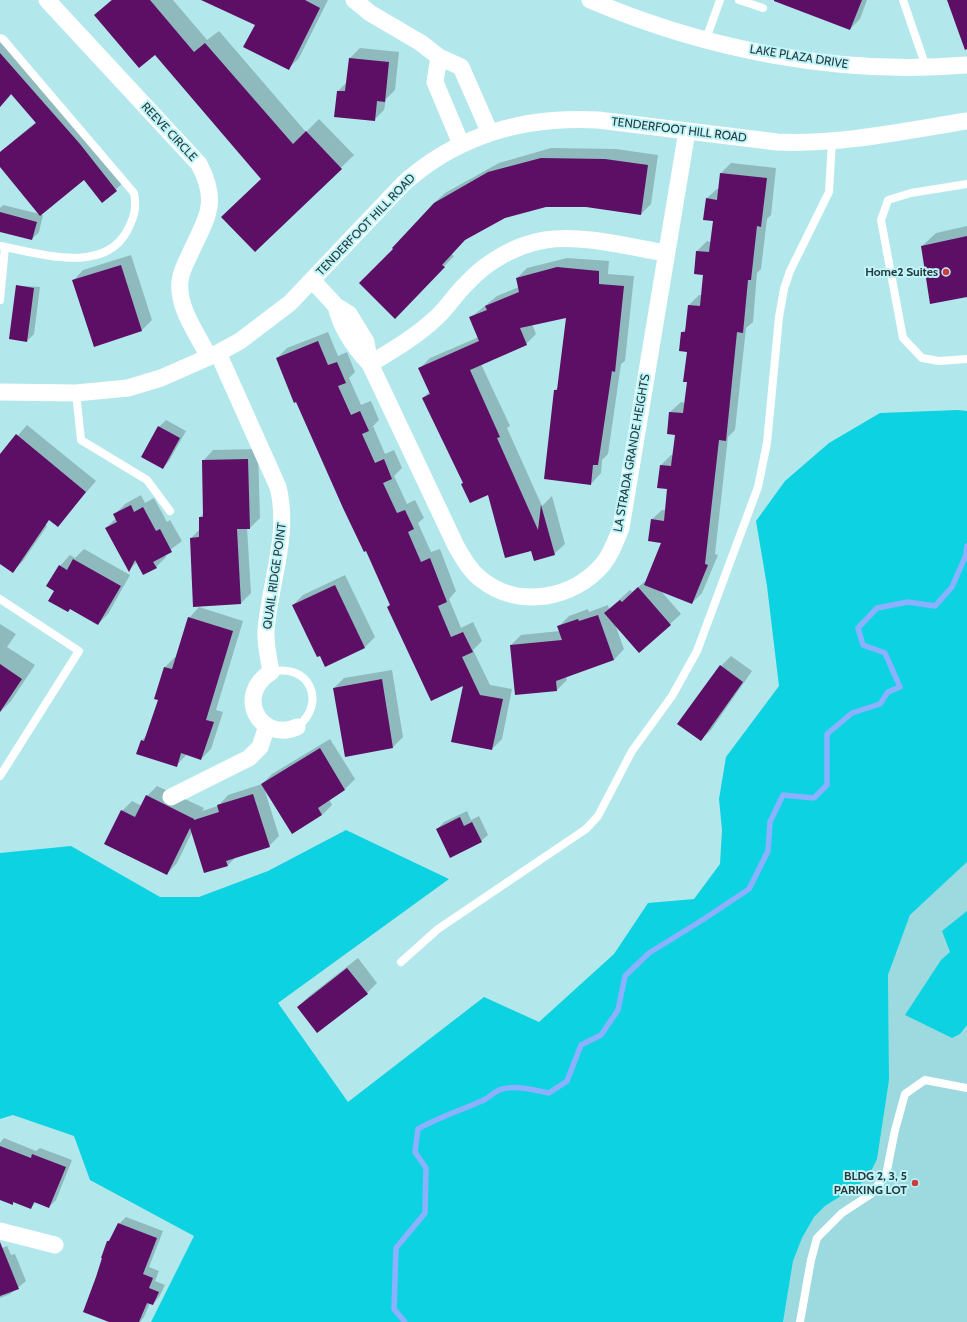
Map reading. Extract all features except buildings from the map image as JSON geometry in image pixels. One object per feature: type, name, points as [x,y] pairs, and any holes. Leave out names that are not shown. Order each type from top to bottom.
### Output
[{"type":"street","name":"REEVE CIRCLE","points":[[47,0],[199,164],[208,181],[210,205],[182,269],[180,282],[183,305],[214,355]]},
{"type":"street","points":[[354,0],[370,13],[421,43],[439,58],[461,67],[490,133]]},
{"type":"street","name":"LAKE PLAZA DRIVE","points":[[590,0],[633,17],[706,39],[775,56],[855,65],[926,67],[967,65]]},
{"type":"street","points":[[439,58],[435,82],[461,144]]},
{"type":"street","name":"TENDERFOOT HILL ROAD","points":[[0,391],[76,394],[128,388],[161,378],[214,355],[240,341],[270,319],[313,281],[404,183],[423,166],[461,144],[490,133],[522,124],[570,118],[805,144],[832,142],[967,121]]},
{"type":"street","name":"LA STRADA GRANDE HEIGHTS","points":[[313,281],[336,306],[339,320],[355,349],[370,364],[456,546],[472,570],[482,580],[512,594],[532,597],[553,596],[573,588],[589,577],[603,564],[613,549],[620,528],[687,131]]},
{"type":"street","points":[[370,364],[421,332],[438,316],[466,283],[495,259],[530,244],[546,240],[571,239],[666,253]]},
{"type":"street","name":"QUAIL RIDGE POINT","points":[[214,355],[278,486],[283,504],[283,524],[266,630],[271,672]]},
{"type":"street","points":[[271,672],[262,678],[255,687],[253,697],[254,708],[258,718],[267,726],[280,731],[296,727]]},
{"type":"street","points":[[171,797],[249,758],[260,747],[267,726]]},
{"type":"street","points":[[0,1231],[54,1245]]},
{"type":"lane","points":[[706,39],[720,0]]},
{"type":"lane","points":[[739,0],[763,8]]},
{"type":"lane","points":[[903,0],[926,67]]},
{"type":"lane","points":[[0,38],[3,39],[134,193],[136,202],[133,221],[126,234],[117,244],[102,253],[84,257],[64,258],[2,247],[0,300]]},
{"type":"lane","points":[[401,962],[438,928],[586,830],[598,816],[632,751],[672,696],[697,651],[758,487],[767,443],[778,317],[784,289],[790,272],[830,192],[832,142]]},
{"type":"lane","points":[[967,184],[911,193],[888,200],[881,220],[904,338],[922,358],[940,361],[967,359]]},
{"type":"lane","points":[[76,394],[81,440],[147,480],[170,511]]},
{"type":"lane","points":[[0,599],[79,651],[0,776]]},
{"type":"lane","points":[[271,672],[279,670],[296,673],[309,685],[313,694],[313,706],[309,716],[296,727]]},
{"type":"lane","points":[[800,1322],[811,1260],[817,1238],[842,1213],[871,1194],[886,1175],[895,1130],[905,1094],[925,1080],[967,1088]]},
{"type":"shaded area","points":[[958,410],[967,411],[967,862],[910,915],[888,975],[889,1080],[877,1159],[863,1182],[825,1206],[814,1217],[802,1238],[793,1261],[783,1322],[151,1322],[194,1236],[90,1180],[74,1136],[13,1115],[0,1119],[0,853],[71,846],[160,897],[199,897],[268,871],[346,830],[449,879],[278,1003],[348,1102],[484,997],[539,1022],[614,954],[648,903],[694,899],[720,864],[722,830],[719,799],[726,757],[779,686],[767,586],[756,521],[785,481],[829,443],[880,413]]},
{"type":"shaded area","name":"BLDG 2, 3, 5 PARKING LOT","points":[[967,862],[967,1322],[783,1322],[793,1261],[802,1238],[814,1217],[825,1206],[863,1182],[889,1080],[888,975],[910,915]]},
{"type":"shaded area","points":[[967,911],[967,1025],[960,1034],[952,1038],[905,1015],[941,960],[950,952],[942,931]]},
{"type":"waterway","points":[[405,1322],[394,1309],[396,1248],[425,1213],[426,1168],[415,1152],[418,1129],[442,1117],[484,1100],[500,1090],[520,1088],[549,1093],[567,1081],[581,1045],[601,1035],[618,1010],[625,976],[649,953],[749,889],[768,851],[770,822],[783,795],[814,798],[827,785],[827,734],[852,713],[880,704],[888,692],[900,687],[885,653],[863,645],[858,628],[877,608],[908,602],[935,606],[952,587],[966,555],[967,546]]},
{"type":"place","name":"Home2 Suites","points":[[946,272]]},
{"type":"place","name":"BLDG 2, 3, 5 PARKING LOT","points":[[915,1183]]}]
